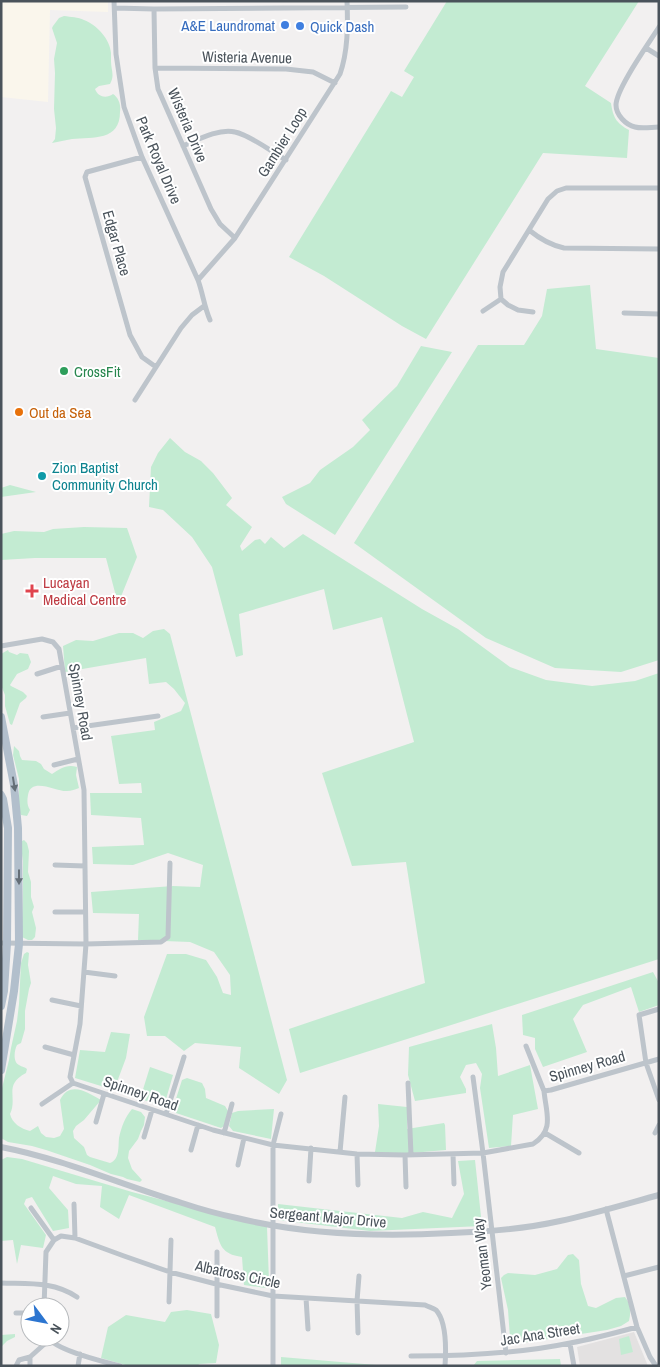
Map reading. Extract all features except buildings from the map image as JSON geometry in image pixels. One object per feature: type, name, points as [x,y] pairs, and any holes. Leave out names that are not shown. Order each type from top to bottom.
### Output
[{"type":"main road","points":[[1,717],[14,785],[18,828],[19,944],[14,991],[1,1070]]},
{"type":"main road","points":[[1,756],[5,740]]},
{"type":"main road","points":[[1,795],[8,828],[4,991],[1,1006]]},
{"type":"street","name":"Gambier Loop","points":[[198,280],[235,238],[340,74],[344,63],[346,46],[347,1]]},
{"type":"street","points":[[114,4],[154,10],[406,8]]},
{"type":"street","name":"Park Royal Drive","points":[[114,4],[116,54],[124,107],[142,157],[203,292],[204,306],[210,320]]},
{"type":"street","name":"Wisteria Drive","points":[[154,10],[155,68],[158,89],[211,209],[220,224],[235,238]]},
{"type":"street","points":[[659,27],[619,91],[616,106],[620,116],[627,124],[636,128],[659,128]]},
{"type":"street","points":[[646,48],[659,56]]},
{"type":"street","name":"Wisteria Avenue","points":[[155,68],[313,72],[335,83]]},
{"type":"street","points":[[183,146],[216,133],[234,131],[248,137],[286,160]]},
{"type":"street","name":"Edgar Place","points":[[142,157],[87,172],[85,177],[130,335],[142,357],[156,367]]},
{"type":"street","points":[[533,312],[518,310],[508,305],[501,299],[500,287],[503,272],[548,199],[558,191],[566,188],[659,188]]},
{"type":"street","points":[[529,230],[542,240],[554,246],[564,248],[659,250]]},
{"type":"street","points":[[483,311],[501,299]]},
{"type":"street","points":[[135,400],[181,328],[204,306]]},
{"type":"street","points":[[624,313],[659,314]]},
{"type":"street","name":"Spinney Road","points":[[1,646],[42,639],[53,642],[58,649],[84,790],[86,944],[80,1024],[70,1077],[73,1083],[198,1125],[273,1145],[357,1154],[483,1153],[534,1144],[540,1140],[548,1124],[544,1091],[659,1059]]},
{"type":"street","points":[[37,674],[62,666]]},
{"type":"street","points":[[43,717],[70,713]]},
{"type":"street","points":[[73,728],[158,716]]},
{"type":"street","points":[[54,765],[78,759]]},
{"type":"street","points":[[4,943],[86,944],[161,942],[168,937],[170,863]]},
{"type":"street","points":[[55,866],[85,866]]},
{"type":"street","points":[[55,912],[85,912]]},
{"type":"street","points":[[84,972],[115,976]]},
{"type":"street","points":[[52,1000],[81,1006]]},
{"type":"street","points":[[659,1009],[639,1016],[646,1063],[659,1100]]},
{"type":"street","points":[[526,1046],[544,1091]]},
{"type":"street","points":[[45,1047],[74,1055]]},
{"type":"street","points":[[166,1114],[184,1057]]},
{"type":"street","name":"Yeoman Way","points":[[473,1077],[506,1353]]},
{"type":"street","points":[[42,1104],[73,1083]]},
{"type":"street","points":[[406,1187],[408,1083]]},
{"type":"street","points":[[96,1122],[104,1094]]},
{"type":"street","points":[[340,1152],[345,1097]]},
{"type":"street","points":[[224,1133],[232,1104]]},
{"type":"street","points":[[144,1137],[152,1110]]},
{"type":"street","points":[[273,1366],[273,1145],[281,1114]]},
{"type":"street","points":[[190,1150],[198,1125]]},
{"type":"street","points":[[655,1133],[659,1125]]},
{"type":"street","points":[[545,1133],[579,1153]]},
{"type":"street","points":[[238,1165],[244,1138]]},
{"type":"street","name":"Sergeant Major Drive","points":[[1,1147],[70,1166],[182,1204],[274,1226],[336,1233],[407,1236],[491,1231],[558,1221],[659,1194]]},
{"type":"street","points":[[309,1181],[310,1148]]},
{"type":"street","points":[[357,1154],[358,1185]]},
{"type":"street","points":[[453,1154],[454,1184]]},
{"type":"street","points":[[74,1204],[75,1238]]},
{"type":"street","points":[[31,1208],[54,1240],[46,1252],[44,1297]]},
{"type":"street","points":[[606,1209],[637,1327],[656,1366]]},
{"type":"street","name":"Albatross Circle","points":[[54,1240],[61,1236],[75,1238],[170,1272],[273,1296],[425,1305],[435,1309],[441,1318],[444,1330],[445,1366]]},
{"type":"street","points":[[169,1302],[171,1240]]},
{"type":"street","points":[[217,1252],[217,1316]]},
{"type":"street","points":[[624,1276],[659,1267]]},
{"type":"street","points":[[358,1333],[357,1301],[359,1276]]},
{"type":"street","points":[[1,1283],[45,1284],[70,1292],[77,1297]]},
{"type":"street","points":[[306,1298],[308,1329]]},
{"type":"street","name":"Jac Ana Street","points":[[410,1356],[506,1353],[570,1344],[637,1327]]},
{"type":"street","points":[[570,1344],[574,1366]]},
{"type":"street","points":[[16,1366],[19,1360],[30,1357],[41,1347]]},
{"type":"street","points":[[62,1347],[120,1366]]},
{"type":"street","points":[[78,1366],[80,1354]]},
{"type":"street","points":[[30,1357],[30,1366]]},
{"type":"shaded area","points":[[1,1],[108,1],[108,12],[50,10],[48,102],[1,97]]},
{"type":"shaded area","points":[[634,1332],[648,1366],[580,1366],[577,1347]]},
{"type":"green space","points":[[447,1],[639,1],[585,86],[611,103],[616,119],[629,130],[627,158],[543,153],[426,339],[402,326],[324,276],[289,257],[391,91],[402,97],[414,77],[404,71]]},
{"type":"green space","points":[[64,16],[79,18],[89,22],[98,29],[108,43],[111,53],[112,78],[110,84],[99,86],[95,89],[102,96],[113,94],[119,102],[120,112],[119,121],[115,128],[104,136],[52,143],[55,139],[56,128],[54,59],[57,43],[52,28],[59,18]]},
{"type":"green space","points":[[590,285],[596,349],[659,358],[659,660],[621,672],[555,668],[486,638],[354,543],[478,345],[524,345],[542,316],[547,289]]},
{"type":"green space","points":[[421,346],[452,352],[335,535],[286,504],[282,497],[310,483],[320,470],[353,447],[370,430],[362,420],[397,386]]},
{"type":"green space","points":[[170,438],[185,452],[201,461],[213,473],[232,498],[226,505],[252,527],[240,546],[242,551],[255,540],[260,539],[265,544],[271,537],[284,548],[303,534],[422,609],[458,629],[510,667],[546,680],[592,686],[635,681],[659,673],[659,959],[300,1073],[289,1029],[425,983],[406,862],[352,866],[322,773],[414,742],[382,617],[333,630],[324,589],[239,614],[243,655],[236,657],[212,567],[192,537],[163,510],[149,507],[151,467],[158,453]]},
{"type":"green space","points":[[10,485],[36,492],[1,497],[1,488]]},
{"type":"green space","points":[[84,527],[127,528],[137,557],[118,604],[106,558],[1,560],[1,534],[14,531],[44,532],[53,529]]},
{"type":"green space","points":[[164,629],[170,634],[287,1080],[279,1094],[239,1068],[241,1047],[195,1043],[184,1051],[165,1036],[147,1036],[144,1017],[167,954],[186,954],[206,960],[217,977],[223,993],[231,995],[230,975],[214,952],[190,942],[138,940],[139,914],[93,913],[91,892],[173,886],[200,887],[203,865],[168,853],[133,865],[93,864],[92,847],[144,845],[141,818],[91,815],[90,793],[142,793],[141,783],[119,784],[111,736],[155,730],[154,722],[181,711],[185,703],[166,682],[149,684],[146,658],[65,672],[63,646],[76,640],[93,641],[119,633],[133,633],[143,638],[153,631]]},
{"type":"green space","points":[[8,650],[17,655],[20,653],[28,654],[31,662],[28,669],[17,674],[10,685],[27,696],[20,703],[12,725],[10,724],[5,706],[5,695],[1,685],[1,654]]},
{"type":"green space","points":[[14,746],[19,751],[22,760],[36,761],[52,774],[66,767],[77,767],[76,775],[79,788],[63,791],[45,786],[34,786],[30,789],[28,795],[30,810],[27,816],[21,815],[19,811],[19,779],[13,755]]},
{"type":"green space","points":[[24,840],[29,851],[28,872],[34,907],[32,912],[36,928],[35,937],[32,940],[28,940],[21,935],[23,907],[22,841]]},
{"type":"green space","points":[[29,953],[28,965],[31,983],[25,1011],[25,1029],[21,1043],[16,1047],[15,1056],[17,1064],[27,1069],[26,1073],[15,1082],[13,1087],[11,1117],[17,1125],[27,1130],[30,1131],[38,1126],[41,1133],[46,1137],[54,1138],[60,1136],[64,1129],[60,1100],[64,1094],[74,1089],[85,1092],[101,1100],[84,1120],[76,1126],[73,1131],[74,1138],[84,1147],[87,1155],[110,1163],[117,1156],[120,1134],[127,1116],[132,1109],[141,1112],[145,1117],[144,1125],[138,1139],[129,1151],[128,1158],[132,1169],[142,1180],[140,1182],[111,1174],[46,1150],[8,1142],[1,1138],[1,1092],[17,1021],[21,963],[24,954]]},
{"type":"green space","points":[[653,972],[659,983],[659,1005],[639,1012],[631,987],[583,1005],[573,1019],[587,1052],[543,1067],[535,1049],[535,1038],[523,1035],[522,1015]]},
{"type":"green space","points":[[492,1024],[498,1076],[530,1065],[538,1109],[513,1115],[511,1146],[489,1148],[480,1088],[482,1074],[476,1063],[466,1065],[460,1077],[466,1093],[415,1101],[408,1075],[409,1047]]},
{"type":"green space","points":[[111,1032],[130,1034],[126,1058],[114,1090],[75,1078],[80,1050],[105,1052]]},
{"type":"green space","points":[[150,1067],[173,1075],[164,1106],[140,1099]]},
{"type":"green space","points":[[187,1078],[202,1083],[206,1098],[225,1106],[228,1111],[224,1126],[221,1128],[176,1113],[173,1108],[182,1080]]},
{"type":"green space","points":[[378,1104],[407,1107],[407,1129],[444,1123],[446,1150],[399,1154],[375,1152],[379,1126]]},
{"type":"green space","points":[[274,1109],[271,1139],[233,1131],[229,1126],[232,1113]]},
{"type":"green space","points":[[7,1157],[22,1159],[132,1192],[267,1227],[269,1281],[266,1288],[244,1285],[242,1257],[230,1254],[222,1248],[215,1227],[129,1195],[119,1219],[100,1207],[102,1186],[76,1184],[53,1176],[49,1188],[68,1210],[69,1228],[53,1231],[32,1197],[26,1199],[24,1204],[46,1235],[43,1248],[21,1245],[17,1264],[13,1240],[1,1241],[1,1160]]},
{"type":"green space","points":[[475,1160],[482,1226],[370,1231],[278,1220],[278,1204],[402,1218],[423,1212],[452,1218],[464,1194],[458,1161]]},
{"type":"green space","points":[[573,1254],[579,1260],[581,1284],[588,1306],[596,1308],[616,1298],[625,1297],[630,1308],[629,1321],[621,1326],[607,1330],[522,1343],[512,1341],[501,1278],[508,1273],[535,1275],[557,1269],[568,1255]]},
{"type":"green space","points":[[187,1310],[211,1314],[219,1345],[216,1363],[199,1364],[198,1366],[129,1366],[101,1358],[108,1327],[126,1315],[165,1322],[171,1312]]},
{"type":"green space","points":[[15,1334],[15,1337],[1,1347],[1,1335]]},
{"type":"green space","points":[[629,1336],[633,1352],[621,1355],[619,1339]]},
{"type":"green space","points":[[281,1357],[388,1366],[281,1366]]},
{"type":"green space","points":[[560,1359],[561,1366],[473,1366],[477,1361]]},
{"type":"place","name":"A&E Laundromat","points":[[285,25]]},
{"type":"place","name":"Quick Dash","points":[[300,26]]},
{"type":"place","name":"CrossFit","points":[[64,371]]},
{"type":"place","name":"Out da Sea","points":[[19,412]]},
{"type":"place","name":"Zion Baptist Community Church","points":[[42,476]]},
{"type":"place","name":"Lucayan Medical Centre","points":[[32,591]]}]
